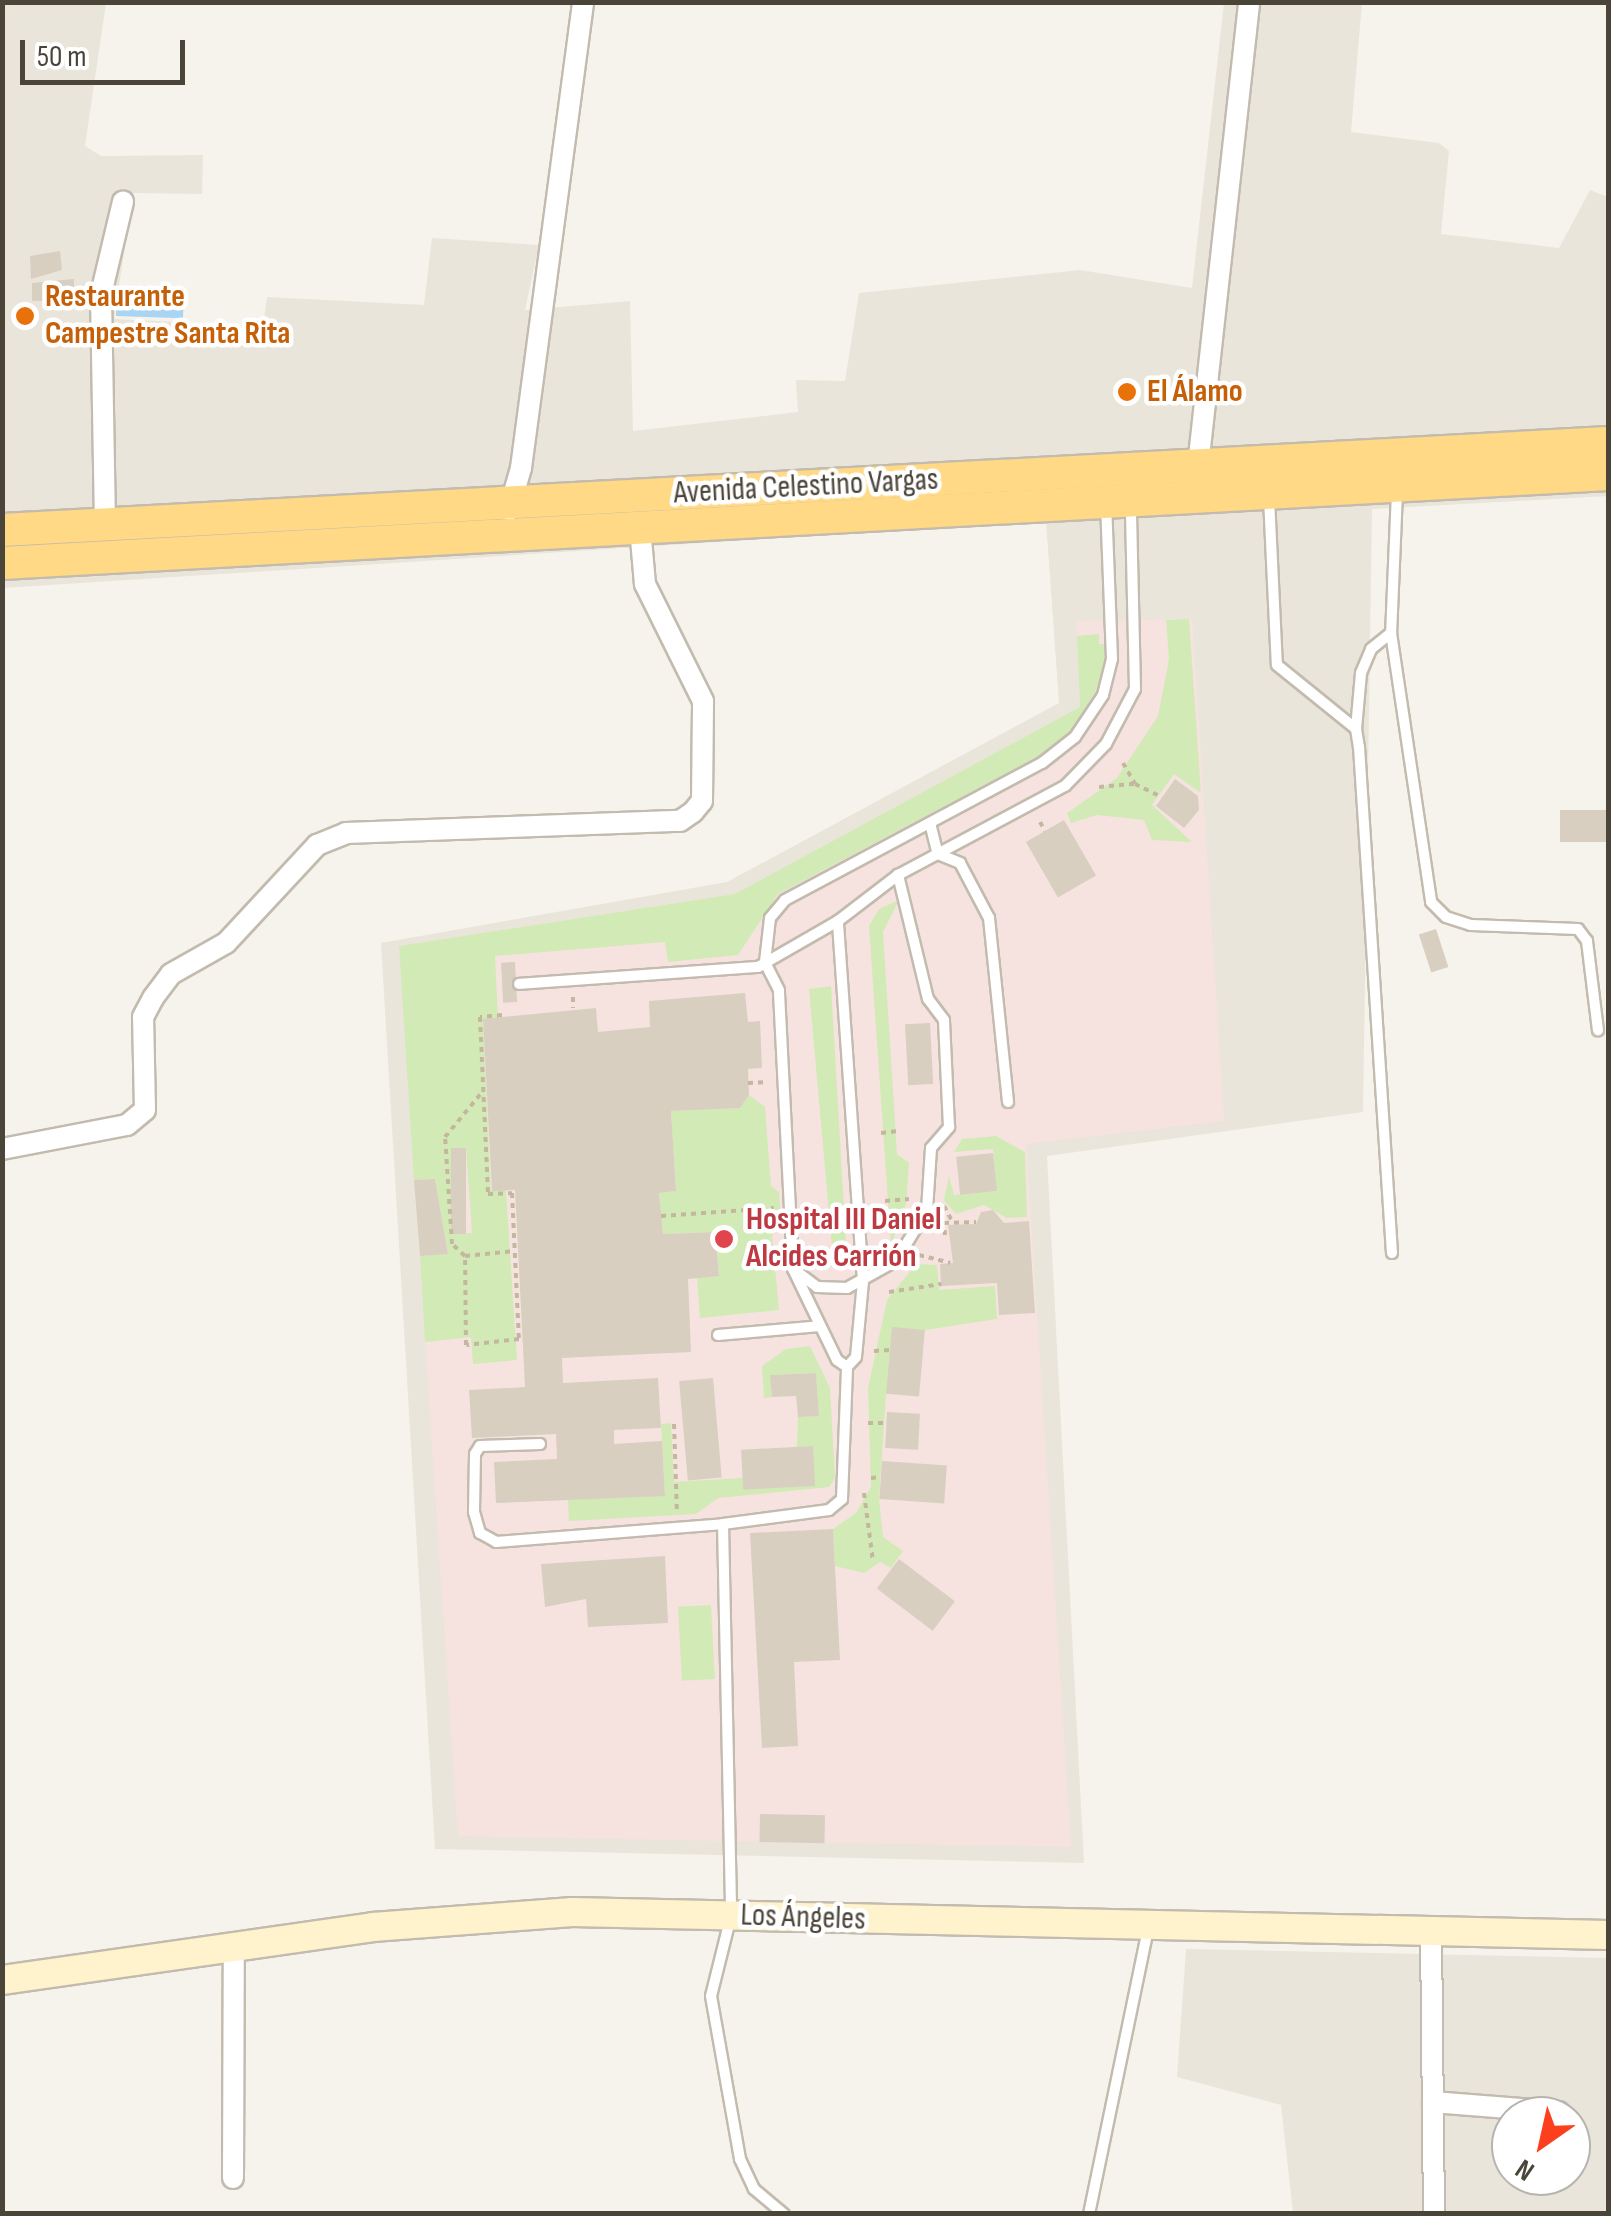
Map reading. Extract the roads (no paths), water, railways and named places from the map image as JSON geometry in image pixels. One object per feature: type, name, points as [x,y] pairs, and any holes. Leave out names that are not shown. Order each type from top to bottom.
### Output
[{"type":"highway","name":"Avenida Celestino Vargas","points":[[2,563],[142,538],[509,516],[1118,485],[1269,492],[1395,470],[1608,442]]},
{"type":"highway","name":"Avenida Celestino Vargas","points":[[1118,485],[1198,466],[1608,474]]},
{"type":"highway","name":"Avenida Celestino Vargas","points":[[509,516],[640,528],[877,499]]},
{"type":"highway","name":"Avenida Celestino Vargas","points":[[2,530],[105,524],[142,538]]},
{"type":"main road","name":"Los Ángeles","points":[[2,1980],[234,1946],[506,1915],[731,1916],[1148,1929],[1608,1935]]},
{"type":"street","points":[[509,516],[524,449],[583,2]]},
{"type":"street","points":[[1198,466],[1250,2]]},
{"type":"street","points":[[105,524],[101,294],[123,202]]},
{"type":"street","points":[[2,1149],[127,1125],[145,1110],[143,1017],[153,998],[171,974],[226,944],[317,845],[346,832],[680,822],[694,812],[702,801],[703,701],[645,584],[640,528]]},
{"type":"street","points":[[1431,1931],[1434,2214]]},
{"type":"street","points":[[232,2178],[234,1946]]},
{"type":"street","points":[[1433,2102],[1491,2107]]},
{"type":"lane","points":[[1395,470],[1398,585],[1391,633],[1431,902],[1446,917],[1471,925],[1578,929],[1587,941],[1598,1030]]},
{"type":"lane","points":[[540,1444],[480,1446],[475,1454],[474,1512],[480,1533],[496,1542],[723,1524],[829,1510],[842,1499],[847,1367],[820,1326],[793,1269],[780,990],[764,962],[775,907],[1060,752],[1098,705],[1112,659],[1118,485]]},
{"type":"lane","points":[[519,984],[730,973],[764,962],[838,921],[898,876],[1065,786],[1121,720],[1138,668],[1118,485]]},
{"type":"lane","points":[[1269,492],[1277,665],[1356,729]]},
{"type":"lane","points":[[1391,633],[1371,649],[1361,673],[1356,729],[1392,1253]]},
{"type":"lane","points":[[930,823],[938,854]]},
{"type":"lane","points":[[938,854],[960,863],[988,918],[1008,1102]]},
{"type":"lane","points":[[793,1269],[817,1287],[863,1281],[896,1261],[913,1240],[927,1210],[931,1148],[949,1127],[944,1020],[928,999],[898,876]]},
{"type":"lane","points":[[838,921],[863,1281],[856,1357],[847,1367]]},
{"type":"lane","points":[[718,1335],[820,1326]]},
{"type":"lane","points":[[723,1524],[731,1916],[712,1996],[740,2159],[754,2189],[784,2214]]},
{"type":"lane","points":[[1089,2214],[1148,1929]]},
{"type":"water","points":[[117,287],[184,289],[183,318],[116,316]]},
{"type":"place","name":"Restaurante Campestre Santa Rita","points":[[25,316]]},
{"type":"place","name":"El Álamo","points":[[1127,392]]},
{"type":"place","name":"Hospital III Daniel Alcides Carrión","points":[[724,1239]]}]
